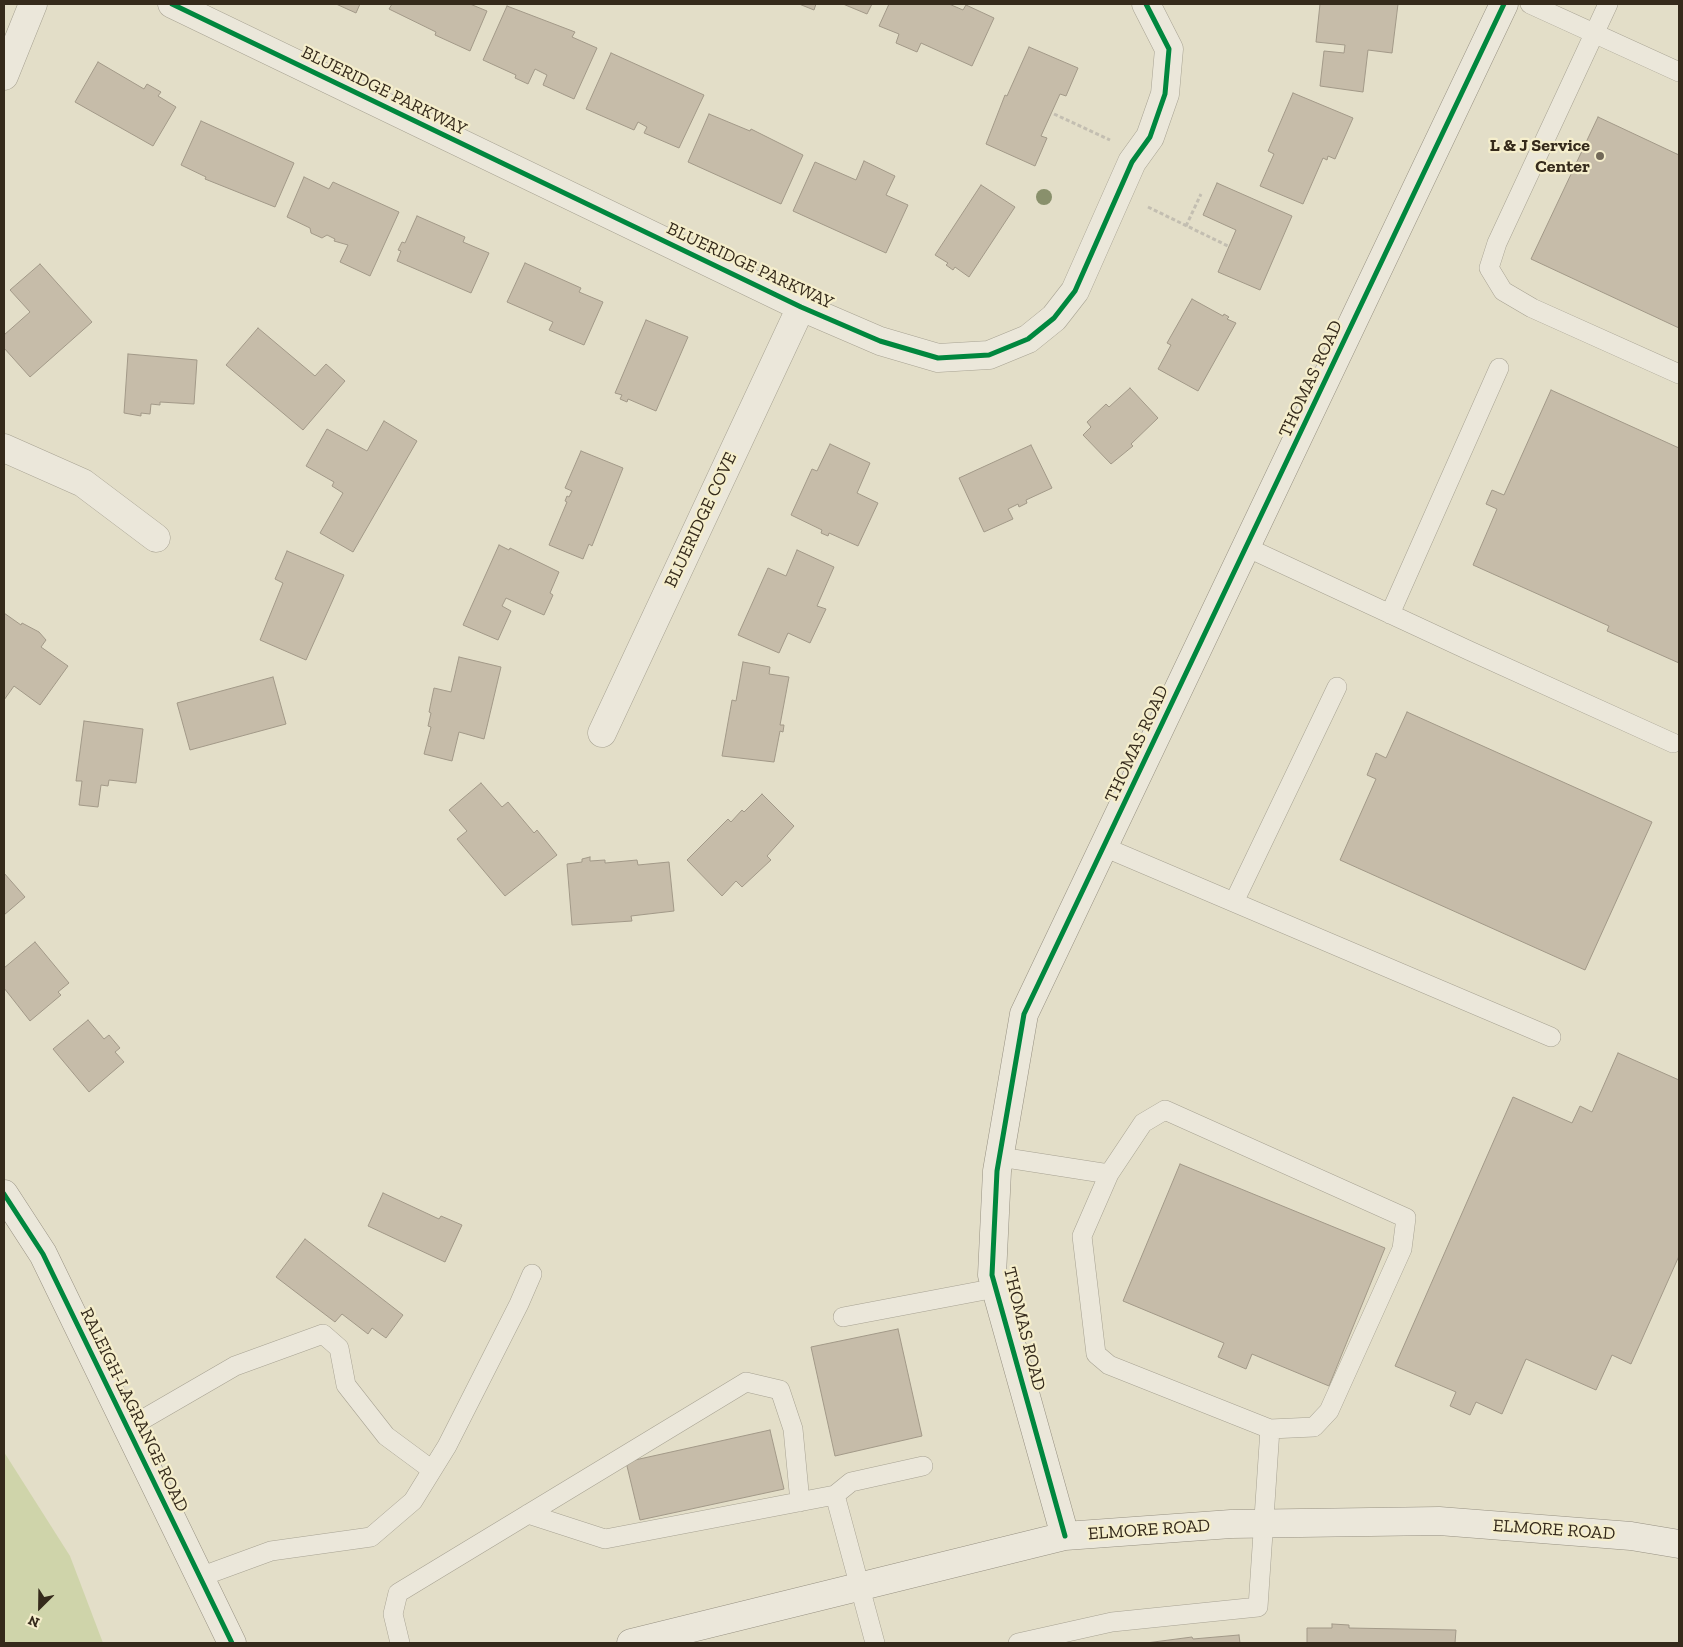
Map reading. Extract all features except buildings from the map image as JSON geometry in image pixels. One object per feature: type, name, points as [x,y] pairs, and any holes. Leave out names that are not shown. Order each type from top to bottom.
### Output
[{"type":"street","points":[[4,76],[33,4]]},
{"type":"street","name":"BLUERIDGE PARKWAY","points":[[172,4],[801,307],[880,341],[938,358],[989,355],[1028,339],[1054,318],[1075,291],[1132,162],[1150,137],[1165,94],[1169,49],[1146,4]]},
{"type":"street","name":"THOMAS ROAD","points":[[1065,1536],[992,1275],[1000,1157],[1024,1014],[1504,4]]},
{"type":"street","name":"BLUERIDGE COVE","points":[[602,733],[801,307]]},
{"type":"street","points":[[4,448],[83,483],[156,538]]},
{"type":"street","name":"RALEIGH-LAGRANGE ROAD","points":[[4,1194],[43,1254],[232,1643]]},
{"type":"street","name":"ELMORE ROAD","points":[[632,1643],[1065,1536],[1262,1524],[1438,1521],[1631,1536],[1679,1544]]},
{"type":"lane","points":[[1530,4],[1679,72]]},
{"type":"lane","points":[[1608,4],[1593,33],[1498,243],[1489,268],[1503,290],[1532,308],[1679,374]]},
{"type":"lane","points":[[1390,614],[1499,368]]},
{"type":"lane","points":[[1246,546],[1673,743]]},
{"type":"lane","points":[[1234,902],[1337,687]]},
{"type":"lane","points":[[1104,847],[1551,1037]]},
{"type":"lane","points":[[1165,1110],[1406,1218],[1402,1249],[1329,1411],[1314,1427],[1270,1429],[1108,1366],[1096,1354],[1082,1236],[1109,1174],[1143,1124],[1165,1110]]},
{"type":"lane","points":[[1000,1157],[1109,1174]]},
{"type":"lane","points":[[200,1577],[271,1551],[371,1537],[413,1501],[451,1437],[519,1304],[532,1274]]},
{"type":"lane","points":[[844,1317],[996,1288]]},
{"type":"lane","points":[[128,1428],[235,1366],[323,1334],[339,1348],[346,1385],[386,1436],[432,1470]]},
{"type":"lane","points":[[400,1643],[393,1614],[398,1593],[746,1382],[780,1390],[793,1429],[800,1502]]},
{"type":"lane","points":[[1018,1643],[1112,1622],[1258,1607],[1262,1524],[1270,1429]]},
{"type":"lane","points":[[528,1514],[605,1539],[835,1495],[851,1482],[923,1466]]},
{"type":"lane","points":[[835,1495],[875,1643]]},
{"type":"path","points":[[1054,114],[1118,143]]},
{"type":"path","points":[[1186,226],[1201,194]]},
{"type":"path","points":[[1148,206],[1228,246]]},
{"type":"green space","points":[[4,1452],[70,1556],[103,1643],[4,1643]]},
{"type":"cycle path","points":[[172,4],[801,307],[880,341],[938,358],[989,355],[1028,339],[1054,318],[1075,291],[1132,162],[1150,137],[1165,94],[1169,49],[1146,4]]},
{"type":"cycle path","points":[[1065,1536],[992,1275],[997,1171],[1024,1014],[1504,4]]},
{"type":"cycle path","points":[[4,1194],[43,1254],[232,1643]]},
{"type":"place","name":"L & J Service Center","points":[[1600,156]]}]
